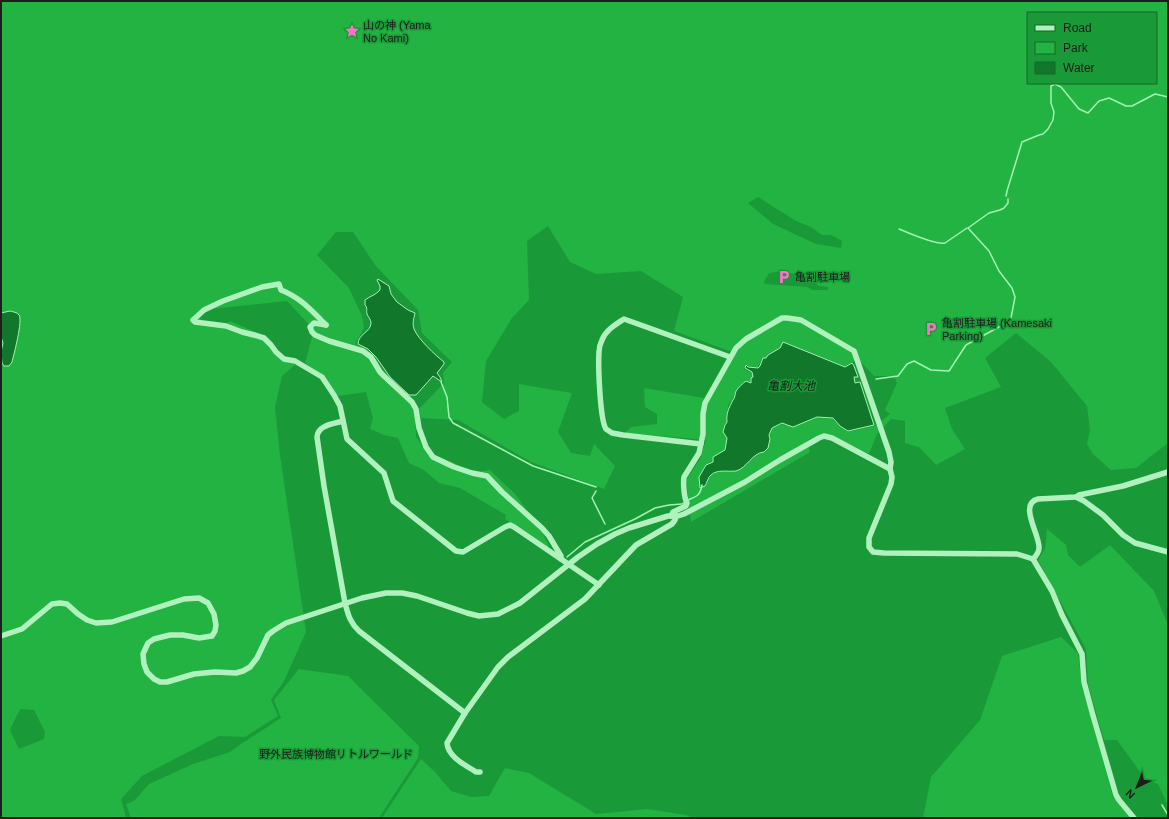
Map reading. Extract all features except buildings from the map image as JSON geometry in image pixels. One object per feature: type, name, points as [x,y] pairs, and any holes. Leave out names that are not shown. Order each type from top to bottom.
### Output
[{"type":"street","points":[[561,559],[561,556],[553,542],[542,528],[502,492],[487,476],[454,468],[433,457],[426,447],[419,428],[416,409],[412,402],[380,372],[371,357],[363,351],[329,341],[312,332],[310,327],[314,323],[326,325],[305,303],[292,294],[281,290],[278,284],[262,287],[223,301],[204,310],[193,320],[195,322],[221,325],[264,338],[284,359],[295,361],[322,377],[340,406],[349,442],[384,473],[393,501],[456,551],[463,552],[505,526],[510,526],[514,527],[599,585]]},
{"type":"street","points":[[480,772],[476,772],[454,757],[448,748],[447,743],[465,713],[498,667],[508,657],[585,599],[636,545],[672,524],[675,520],[673,512],[686,506],[684,477],[699,454],[703,434],[703,410],[705,403],[730,357],[736,348],[746,339],[782,318],[791,318],[800,320],[854,351],[889,452],[892,476],[891,484],[869,538],[869,547],[873,552],[1017,554],[1033,559],[1052,591],[1062,615],[1082,654],[1084,682],[1116,795],[1134,818]]},
{"type":"street","points":[[701,444],[623,435],[606,430],[603,421],[600,375],[599,352],[601,342],[607,332],[624,319],[730,357]]},
{"type":"street","points":[[343,421],[322,428],[317,433],[317,437],[324,486],[345,603],[350,621],[354,627],[465,713]]},
{"type":"street","points":[[1,636],[22,629],[52,604],[67,604],[87,620],[96,623],[112,622],[184,599],[199,598],[208,603],[214,614],[216,625],[212,636],[199,638],[183,635],[170,635],[154,639],[148,643],[143,654],[147,672],[154,679],[160,682],[167,682],[194,674],[243,671],[250,667],[257,658],[268,635],[272,631],[286,623],[362,598],[386,593],[402,593],[417,596],[479,616],[498,614],[520,603],[569,564],[615,534],[668,516],[684,514],[714,500],[824,436],[832,438],[890,468]]},
{"type":"street","points":[[1033,559],[1040,547],[1032,525],[1029,507],[1033,500],[1076,497],[1099,490],[1123,486],[1168,472]]},
{"type":"street","points":[[1076,497],[1103,515],[1123,535],[1135,543],[1168,552]]},
{"type":"green space","points":[[1,1],[1168,1],[1168,443],[1136,468],[1111,470],[1093,454],[1087,444],[1090,430],[1087,406],[1051,362],[1016,333],[985,358],[1001,387],[945,408],[952,429],[965,449],[936,465],[919,447],[905,443],[905,421],[891,419],[877,434],[869,454],[831,435],[819,435],[807,441],[810,452],[691,522],[686,480],[700,459],[706,440],[625,433],[631,427],[657,424],[657,414],[645,407],[644,388],[710,399],[735,353],[674,331],[683,297],[641,271],[596,274],[570,262],[548,226],[527,241],[529,300],[512,318],[486,361],[482,402],[504,419],[519,411],[519,384],[572,393],[558,432],[571,453],[590,456],[594,444],[615,466],[604,489],[531,462],[458,420],[421,418],[419,409],[444,383],[443,373],[452,362],[422,333],[418,310],[375,265],[353,232],[336,232],[317,255],[349,288],[362,316],[364,328],[355,344],[368,351],[387,377],[415,403],[416,437],[432,459],[437,456],[475,472],[490,470],[516,495],[541,530],[549,546],[548,548],[505,519],[506,515],[460,488],[439,483],[424,470],[409,463],[398,438],[384,435],[370,429],[373,418],[366,392],[338,396],[325,377],[305,363],[314,330],[287,301],[201,310],[200,325],[221,327],[230,321],[258,333],[295,365],[282,376],[275,407],[280,455],[306,632],[284,681],[271,700],[278,716],[245,737],[219,736],[142,776],[121,799],[126,818],[1,818]],"holes":[[[758,197],[796,221],[811,227],[822,235],[831,235],[842,241],[841,248],[816,244],[773,224],[748,203]],[[783,271],[811,279],[819,286],[828,287],[828,290],[812,290],[807,287],[765,284],[764,282],[769,273]],[[783,342],[845,366],[858,359],[874,376],[894,376],[897,383],[885,410],[890,414],[875,426],[848,432],[832,419],[817,418],[793,427],[783,424],[772,428],[770,444],[765,453],[757,455],[736,471],[714,473],[705,486],[700,488],[699,477],[705,465],[712,461],[713,457],[724,450],[727,438],[723,432],[724,425],[727,422],[729,403],[742,384],[746,380],[750,382],[753,376],[744,369],[745,364],[748,366],[758,367],[762,358],[766,358],[768,354],[779,348]],[[20,709],[34,710],[45,732],[44,739],[19,749],[10,730]]]},
{"type":"green space","points":[[1047,529],[1066,545],[1068,555],[1080,567],[1110,545],[1154,591],[1168,625],[1168,806],[1158,784],[1146,780],[1117,740],[1104,740],[1088,685],[1086,649],[1038,560],[1045,549]]},
{"type":"green space","points":[[1061,637],[1078,653],[1082,685],[1113,797],[1131,818],[923,818],[931,777],[980,720],[1002,656]]},
{"type":"green space","name":"野外民族博物館リトルワールド","points":[[299,669],[348,676],[419,746],[418,758],[379,818],[131,818],[126,804],[134,801],[149,784],[193,764],[230,752],[281,718],[274,700]]},
{"type":"green space","points":[[421,759],[435,772],[451,791],[471,797],[489,796],[505,768],[529,773],[596,814],[647,809],[686,815],[693,818],[382,818]]},
{"type":"water","points":[[378,279],[389,286],[391,294],[397,302],[415,313],[413,325],[416,333],[427,347],[444,362],[437,373],[442,382],[433,376],[416,395],[409,395],[390,377],[376,357],[368,349],[358,344],[360,338],[369,329],[371,322],[367,314],[365,300],[380,290]]},
{"type":"water","points":[[10,311],[19,315],[20,323],[12,362],[9,366],[4,366],[2,363],[1,352],[3,343],[1,337],[1,313]]},
{"type":"water","name":"亀割大池","points":[[783,342],[845,367],[852,363],[858,377],[854,377],[855,383],[860,382],[874,425],[848,431],[840,426],[833,418],[817,417],[793,427],[782,423],[772,428],[769,435],[770,439],[768,448],[764,452],[756,455],[743,467],[736,471],[719,471],[713,473],[709,477],[705,486],[700,488],[699,477],[706,465],[713,462],[713,457],[725,450],[727,438],[723,432],[727,422],[728,411],[736,391],[746,381],[751,383],[751,378],[753,377],[752,372],[745,368],[746,365],[748,367],[758,368],[763,358],[766,358],[768,355],[780,348]]},
{"type":"waterway","points":[[1006,196],[1022,142],[1043,134],[1053,120],[1054,112],[1051,103],[1051,86],[1055,84],[1061,87],[1079,109],[1088,113],[1099,101],[1109,98],[1126,106],[1132,106],[1155,94],[1168,97]]},
{"type":"waterway","points":[[876,379],[898,376],[907,364],[914,361],[931,370],[949,371],[966,345],[1008,322],[1011,318],[1015,297],[1012,288],[999,271],[989,251],[968,228],[989,213],[1004,208],[1008,203],[1008,199]]},
{"type":"waterway","points":[[899,229],[935,242],[945,243],[967,228]]},
{"type":"waterway","points":[[441,382],[447,397],[449,417],[453,423],[533,466],[596,487]]},
{"type":"waterway","points":[[688,500],[698,495],[702,485]]},
{"type":"waterway","points":[[596,491],[592,498],[605,524]]},
{"type":"waterway","points":[[567,557],[585,542],[655,508],[682,504],[685,502]]},
{"type":"waterway","points":[[1162,805],[1168,815]]},
{"type":"place","name":"山の神 (Yama No Kami)","points":[[352,31]]},
{"type":"place","name":"亀割駐車場","points":[[784,277]]},
{"type":"place","name":"亀割駐車場 (Kamesaki Parking)","points":[[931,329]]}]
